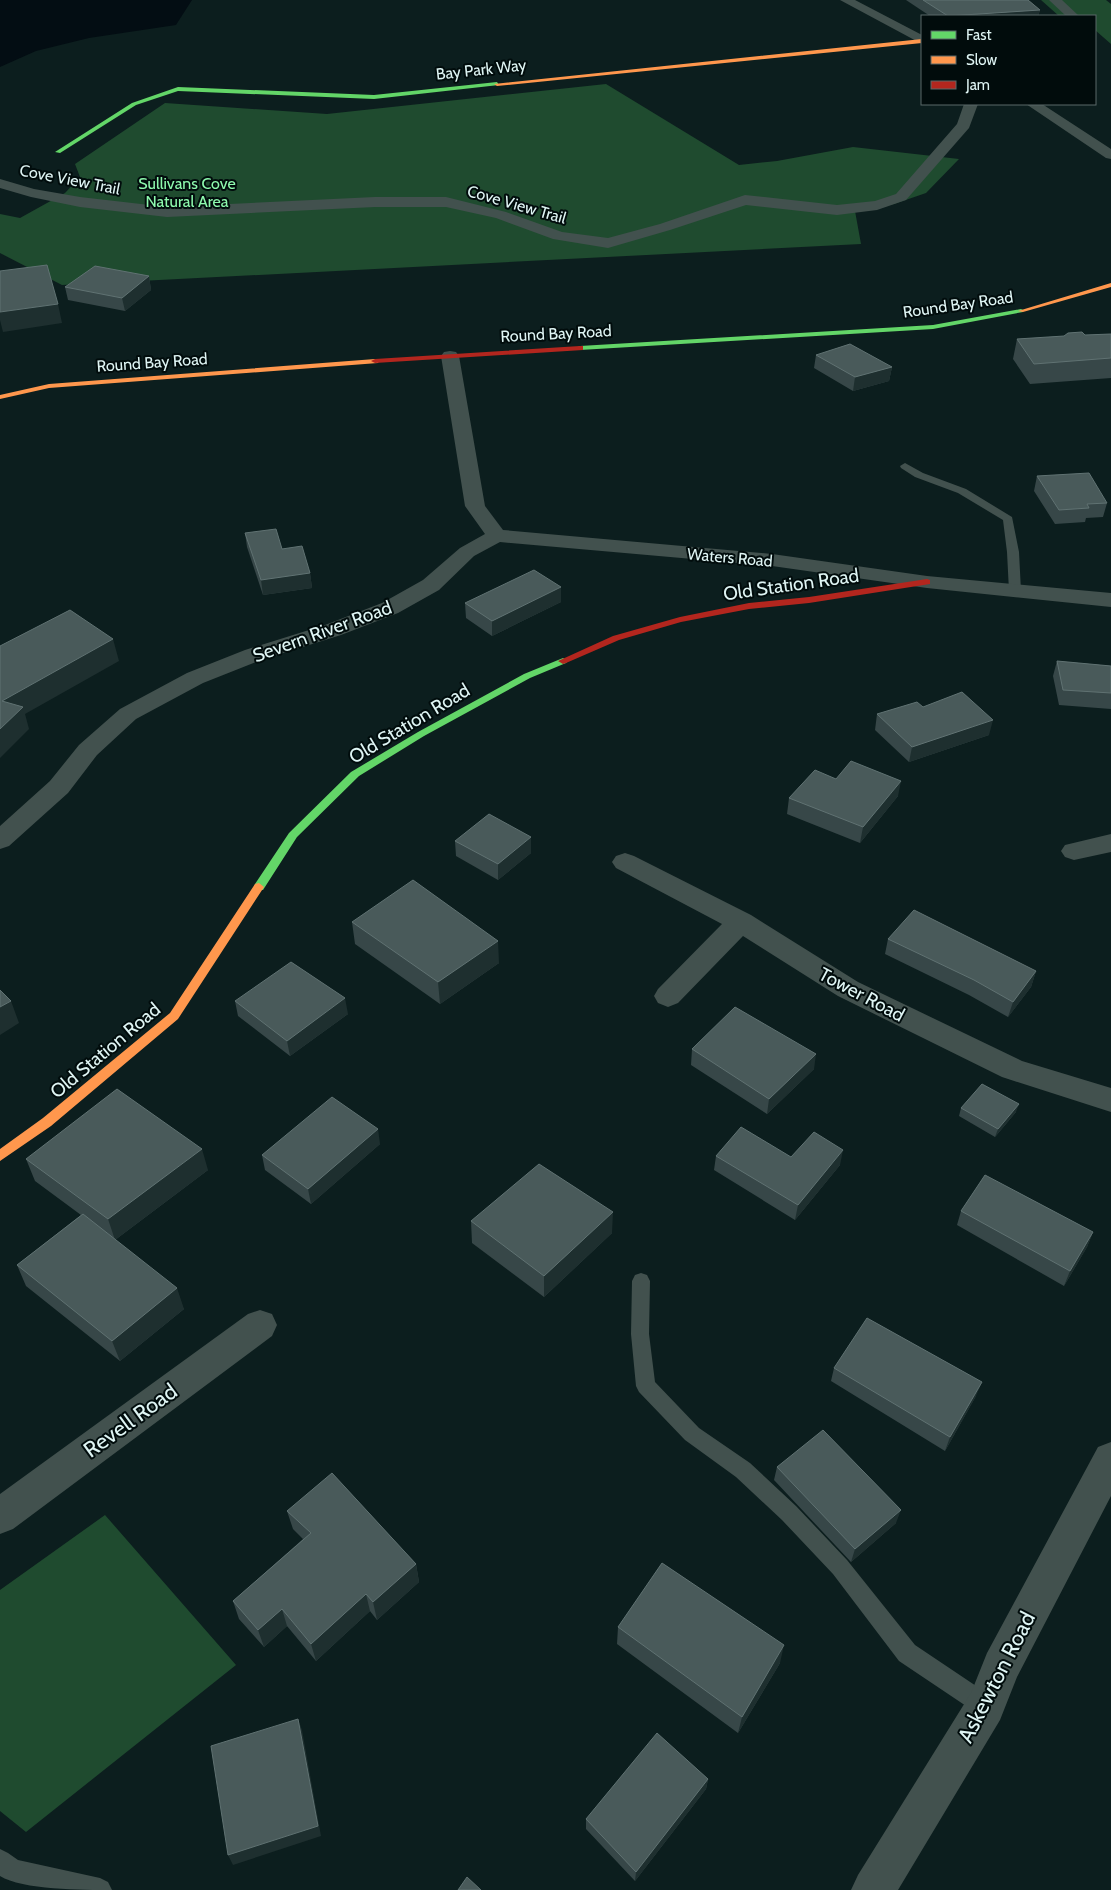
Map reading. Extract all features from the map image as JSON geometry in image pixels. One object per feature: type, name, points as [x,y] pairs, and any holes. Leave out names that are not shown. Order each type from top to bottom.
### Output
[{"type":"street","points":[[846,0],[921,40]]},
{"type":"street","points":[[1055,0],[1073,15]]},
{"type":"street","name":"Bay Park Way","points":[[58,152],[134,104],[178,89],[374,97],[921,41]]},
{"type":"street","name":"Cove View Trail","points":[[0,183],[31,194],[80,202],[167,212],[375,202],[446,202],[501,215],[559,236],[608,242],[665,227],[745,200],[837,210],[877,205],[901,198],[964,125],[972,105]]},
{"type":"street","points":[[1035,105],[1111,155]]},
{"type":"street","name":"Round Bay Road","points":[[0,398],[49,386],[450,356],[933,327],[1036,308],[1111,286]]},
{"type":"street","points":[[450,356],[475,506],[497,536]]},
{"type":"street","name":"Waters Road","points":[[497,536],[772,560],[927,582],[1111,600]]},
{"type":"street","name":"Severn River Road","points":[[0,840],[58,787],[88,750],[128,714],[195,678],[253,655],[333,630],[390,608],[431,585],[467,552],[497,536]]},
{"type":"street","name":"Old Station Road","points":[[0,1156],[47,1122],[174,1016],[293,835],[355,774],[421,734],[527,676],[616,638],[680,620],[749,606],[809,600],[927,582]]},
{"type":"street","points":[[1074,851],[1111,843]]},
{"type":"street","name":"Tower Road","points":[[625,862],[741,922],[848,989],[1012,1069],[1111,1100]]},
{"type":"street","points":[[668,996],[741,922]]},
{"type":"street","name":"Revell Road","points":[[0,1516],[260,1325]]},
{"type":"street","name":"Askewton Road","points":[[873,1890],[986,1706],[1001,1667],[1111,1459]]},
{"type":"lane","points":[[905,466],[919,475],[962,491],[1008,519],[1013,552],[1015,591]]},
{"type":"lane","points":[[640,1281],[640,1334],[646,1386],[692,1434],[743,1470],[789,1513],[840,1566],[907,1653],[986,1706]]},
{"type":"lane","points":[[0,1861],[12,1871],[100,1890]]},
{"type":"green space","points":[[1041,0],[1106,0],[1111,4],[1111,44],[1096,31],[1096,15],[1058,15]]},
{"type":"green space","name":"Sullivans Cove Natural Area","points":[[606,84],[739,165],[777,161],[853,147],[959,159],[926,193],[894,204],[855,211],[861,244],[62,285],[0,253],[0,214],[20,218],[65,193],[80,177],[75,164],[165,103],[327,114]]},
{"type":"green space","points":[[105,1515],[236,1665],[26,1832],[0,1811],[0,1590]]},
{"type":"shaded area","points":[[0,0],[192,0],[176,25],[89,38],[36,51],[0,67]]},
{"type":"building","points":[[923,0],[1028,0],[1040,10],[963,15],[946,15]]},
{"type":"building","points":[[47,265],[58,304],[0,312],[0,271]]},
{"type":"building","points":[[95,266],[149,276],[122,298],[65,287]]},
{"type":"building","points":[[1082,332],[1085,335],[1111,334],[1111,358],[1034,364],[1017,339],[1064,336],[1068,333]]},
{"type":"building","points":[[850,344],[892,367],[855,377],[816,355]]},
{"type":"building","points":[[1089,473],[1107,503],[1087,504],[1089,508],[1059,510],[1037,476]]},
{"type":"building","points":[[276,529],[282,549],[302,546],[310,573],[261,580],[245,533]]},
{"type":"building","points":[[534,570],[561,587],[492,621],[465,603]]},
{"type":"building","points":[[70,610],[113,639],[2,701],[23,707],[0,729],[0,646]]},
{"type":"building","points":[[1057,661],[1111,666],[1111,693],[1063,690]]},
{"type":"building","points":[[962,692],[993,720],[912,747],[877,714],[917,702],[923,707]]},
{"type":"building","points":[[851,761],[901,781],[863,827],[789,798],[815,770],[836,779]]},
{"type":"building","points":[[489,814],[531,837],[498,864],[455,841]]},
{"type":"building","points":[[413,880],[498,941],[438,982],[352,922]]},
{"type":"building","points":[[914,910],[1036,971],[1013,1002],[974,980],[888,939]]},
{"type":"building","points":[[291,962],[345,998],[287,1041],[235,1001]]},
{"type":"building","points":[[0,990],[11,1001],[0,1007]]},
{"type":"building","points":[[735,1007],[816,1054],[769,1099],[692,1049]]},
{"type":"building","points":[[982,1084],[1019,1104],[998,1129],[961,1108]]},
{"type":"building","points":[[117,1089],[202,1149],[108,1219],[26,1159]]},
{"type":"building","points":[[332,1097],[378,1129],[308,1189],[262,1155]]},
{"type":"building","points":[[741,1127],[791,1157],[814,1132],[843,1150],[798,1205],[716,1156]]},
{"type":"building","points":[[539,1164],[613,1212],[544,1276],[471,1221]]},
{"type":"building","points":[[985,1175],[1093,1232],[1070,1271],[961,1211]]},
{"type":"building","points":[[83,1214],[177,1288],[112,1341],[17,1265]]},
{"type":"building","points":[[867,1318],[982,1382],[950,1437],[834,1368]]},
{"type":"building","points":[[823,1430],[901,1510],[855,1549],[777,1467]]},
{"type":"building","points":[[332,1473],[416,1564],[373,1602],[366,1594],[311,1644],[282,1609],[258,1630],[233,1601],[311,1533],[287,1511]]},
{"type":"building","points":[[662,1563],[784,1645],[742,1717],[618,1627]]},
{"type":"building","points":[[298,1719],[318,1826],[228,1855],[211,1746]]},
{"type":"building","points":[[657,1733],[708,1779],[636,1872],[586,1819]]},
{"type":"building","points":[[467,1877],[481,1890],[458,1890]]},
{"type":"traffic: fast","points":[[58,152],[134,104],[178,89],[374,97],[497,84]]},
{"type":"traffic: fast","points":[[580,348],[933,327],[1021,311]]},
{"type":"traffic: fast","points":[[259,887],[293,835],[355,774],[421,734],[527,676],[563,661]]},
{"type":"traffic: slow","points":[[497,84],[921,41]]},
{"type":"traffic: slow","points":[[1021,311],[1111,285]]},
{"type":"traffic: slow","points":[[0,397],[49,386],[90,382],[375,361]]},
{"type":"traffic: slow","points":[[0,1156],[47,1122],[174,1016],[259,887]]},
{"type":"traffic: jam","points":[[375,361],[580,348]]},
{"type":"traffic: jam","points":[[563,661],[616,638],[680,620],[749,606],[809,600],[927,582]]}]
